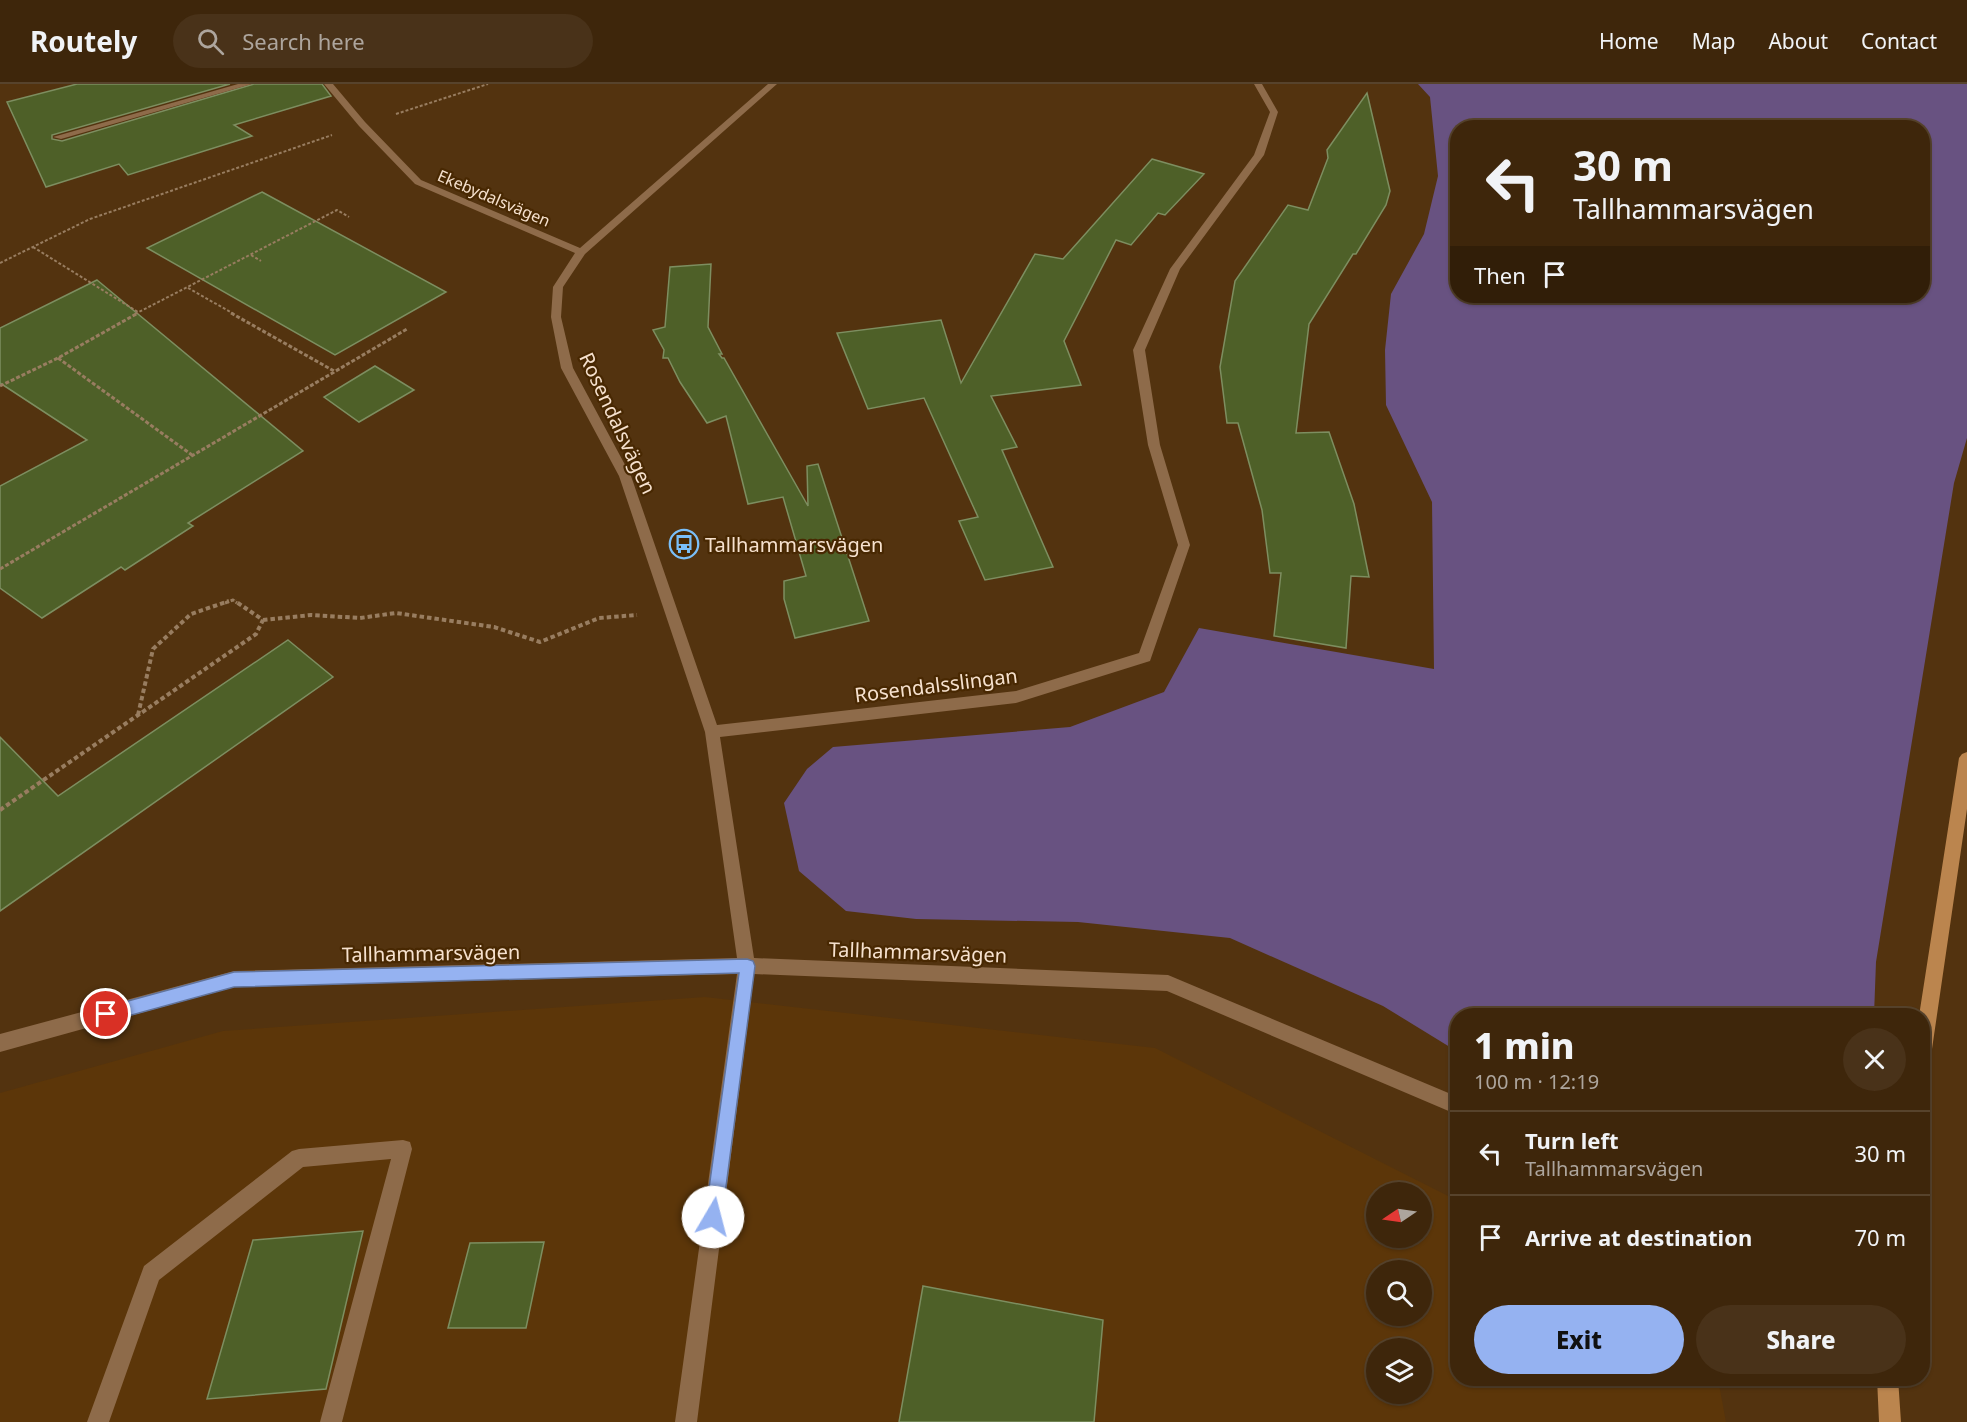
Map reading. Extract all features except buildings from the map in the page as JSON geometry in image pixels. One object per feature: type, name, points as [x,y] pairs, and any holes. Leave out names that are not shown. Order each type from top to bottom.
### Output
[{"type":"main road","points":[[1929,1008],[1967,758]]},
{"type":"main road","points":[[1888,1386],[1890,1422]]},
{"type":"street","points":[[58,137],[248,84]]},
{"type":"street","name":"Ekebydalsvägen","points":[[328,84],[362,124],[418,182],[581,252]]},
{"type":"street","name":"Rosendalsvägen","points":[[686,1422],[747,966],[712,732],[625,476],[567,368],[556,317],[558,287],[581,252],[772,84]]},
{"type":"street","name":"Rosendalsslingan","points":[[712,732],[1016,697],[1145,657],[1184,545],[1155,445],[1138,350],[1175,269],[1259,155],[1274,112],[1258,84]]},
{"type":"street","name":"Tallhammarsvägen","points":[[0,1043],[234,979],[747,966],[1168,983],[1450,1103]]},
{"type":"street","points":[[98,1422],[151,1273],[299,1158],[403,1149],[331,1422]]},
{"type":"path","points":[[0,263],[90,219],[362,124],[488,84]]},
{"type":"path","points":[[0,386],[58,358],[139,312],[337,210],[349,217]]},
{"type":"path","points":[[33,247],[139,312]]},
{"type":"path","points":[[250,255],[261,261]]},
{"type":"path","points":[[187,287],[334,371]]},
{"type":"path","points":[[0,569],[407,328]]},
{"type":"path","points":[[58,358],[192,455]]},
{"type":"path","points":[[138,715],[153,649],[192,614],[233,600],[263,620],[311,615],[360,618],[396,613],[472,623],[540,642],[599,618],[672,612]]},
{"type":"path","points":[[0,810],[256,634],[263,620]]},
{"type":"shaded area","points":[[1418,84],[1967,84],[1967,438],[1954,483],[1876,962],[1874,1008],[1450,1008],[1450,1047],[1383,1006],[1230,938],[1078,922],[916,919],[846,911],[799,871],[784,803],[807,769],[833,747],[1070,727],[1164,692],[1199,628],[1434,669],[1432,502],[1386,405],[1385,350],[1391,294],[1424,234],[1438,176],[1430,97]]},
{"type":"shaded area","points":[[705,997],[1155,1048],[1420,1182],[1366,1182],[1366,1248],[1432,1248],[1432,1188],[1450,1197],[1450,1386],[1719,1386],[1726,1422],[0,1422],[0,1093],[223,1031]]},
{"type":"place","name":"Tallhammarsvägen","points":[[684,544]]},
{"type":"route","points":[[106,1014],[234,979],[747,966],[713,1217]]}]
